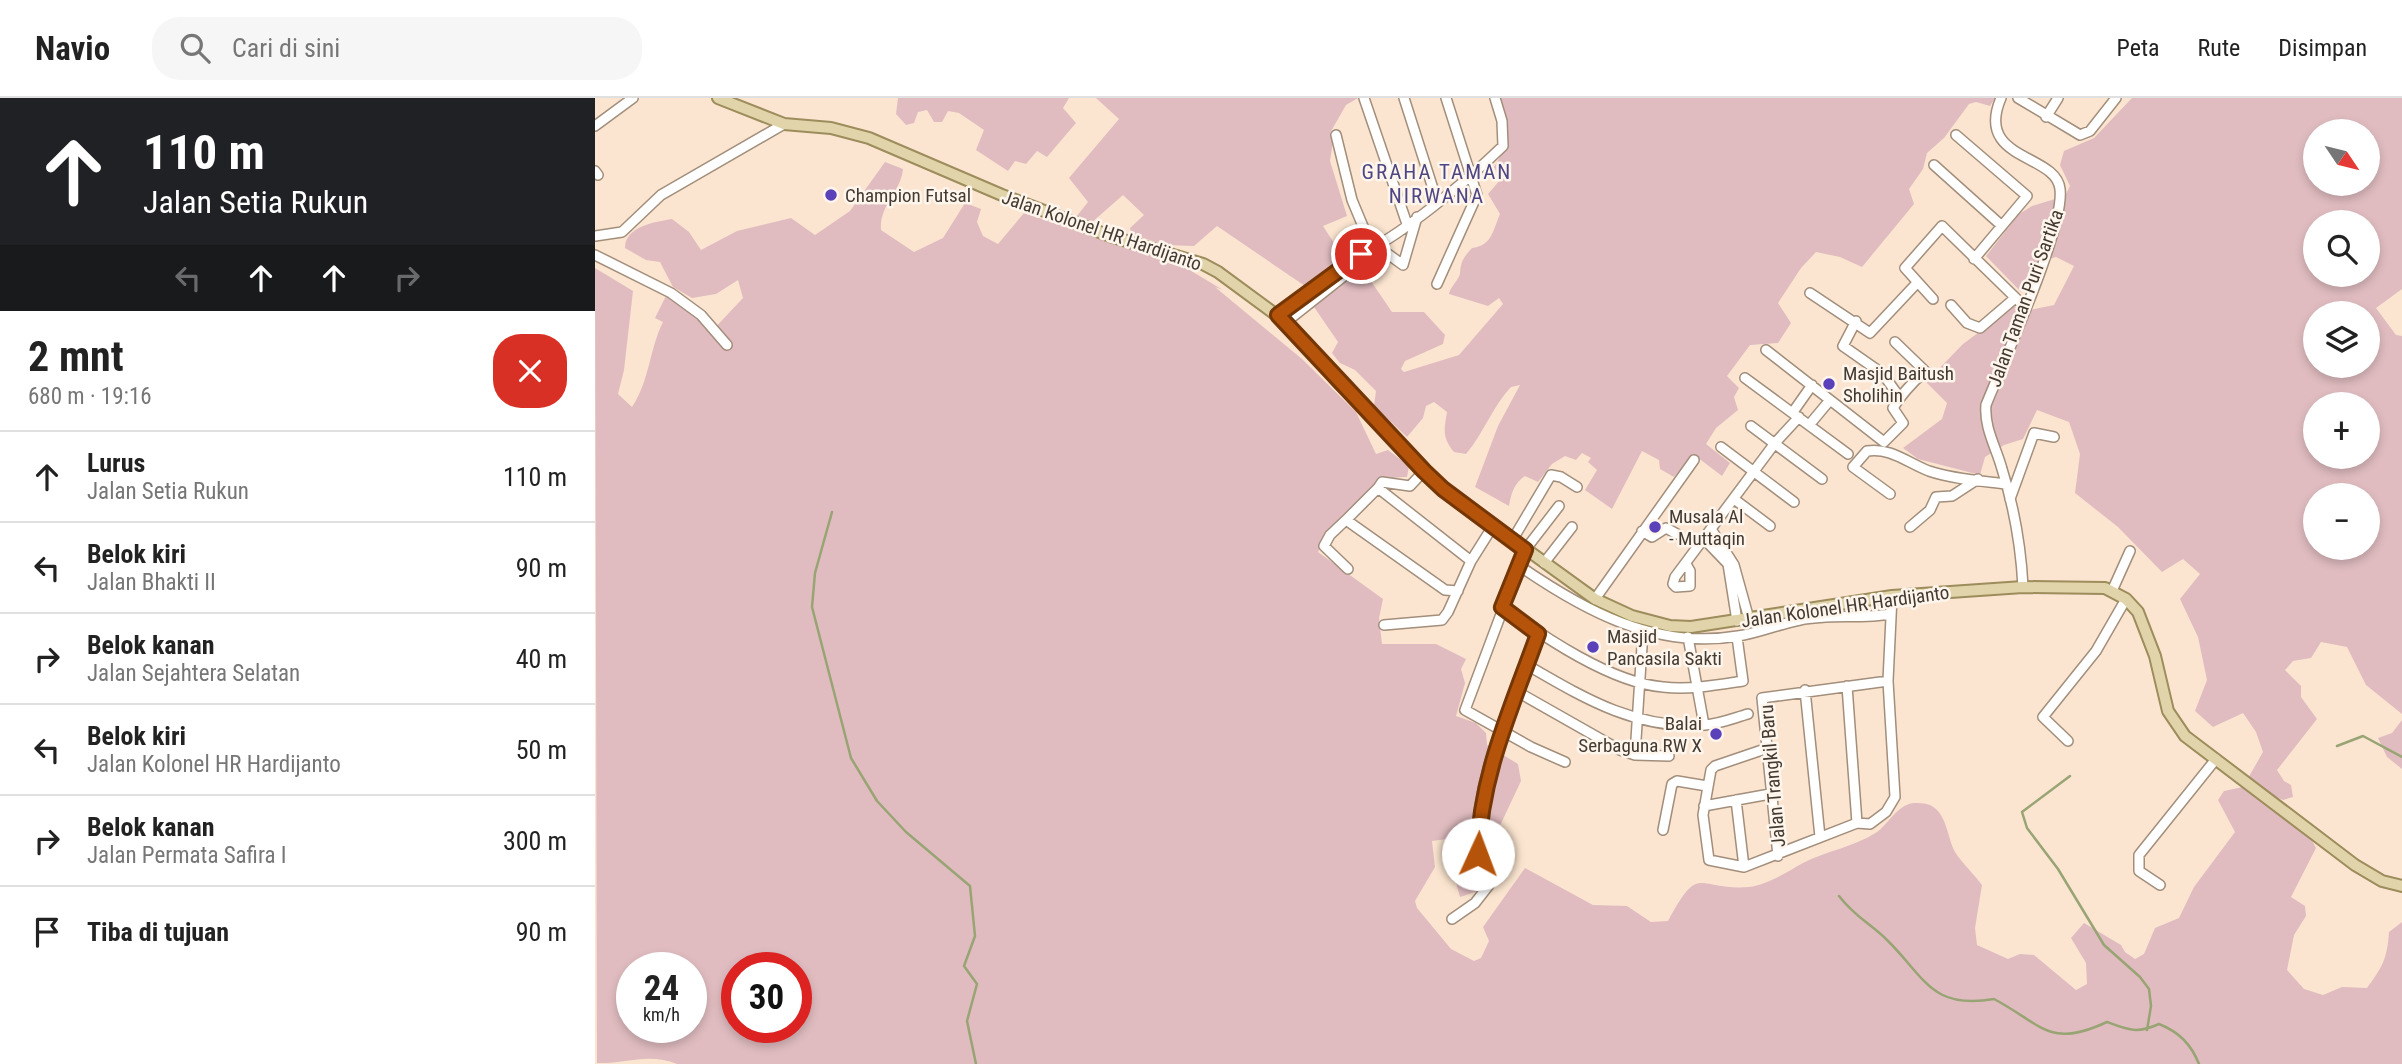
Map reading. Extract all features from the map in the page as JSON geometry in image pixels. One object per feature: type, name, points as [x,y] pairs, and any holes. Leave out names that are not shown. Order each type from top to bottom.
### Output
[{"type":"main road","name":"Jalan Kolonel HR Hardijanto","points":[[717,98],[784,124],[831,128],[869,138],[1086,227],[1203,264],[1282,318],[1424,471],[1493,526],[1590,596],[1669,631],[1892,596],[2023,587],[2094,586],[2112,591],[2126,599],[2138,612],[2146,629],[2168,711],[2185,736],[2355,865],[2382,881],[2402,886]]},
{"type":"street","points":[[595,126],[633,98]]},
{"type":"street","points":[[1364,98],[1408,224]]},
{"type":"street","points":[[1404,98],[1437,201]]},
{"type":"street","points":[[1437,284],[1477,197],[1446,98]]},
{"type":"street","points":[[1282,318],[1336,277],[1355,257],[1372,249],[1408,224],[1470,176],[1503,146],[1502,121],[1495,98]]},
{"type":"street","name":"Jalan Taman Puri Sartika","points":[[2001,98],[1994,114],[2000,136],[2055,178],[2060,192],[2059,209],[2025,307],[1986,405],[1989,432],[2019,537],[2023,587]]},
{"type":"street","points":[[2018,98],[2075,134],[2085,134],[2116,98]]},
{"type":"street","points":[[2046,117],[2059,98]]},
{"type":"street","points":[[596,234],[622,232],[661,195],[784,124]]},
{"type":"street","points":[[1336,135],[1352,200],[1372,249],[1403,265],[1417,217]]},
{"type":"street","points":[[1956,135],[2027,196],[1974,259]]},
{"type":"street","points":[[1934,165],[2002,226]]},
{"type":"street","points":[[1933,299],[1905,268],[1942,226],[2025,307]]},
{"type":"street","points":[[595,255],[671,293],[701,315],[727,345]]},
{"type":"street","points":[[1810,293],[1856,321],[1870,333],[1917,283]]},
{"type":"street","points":[[1951,305],[1967,323],[1980,328],[2014,299]]},
{"type":"street","points":[[1856,321],[1843,346],[1883,374],[1900,398]]},
{"type":"street","points":[[1766,350],[1884,442],[1903,423],[1893,408],[1925,371],[1895,341]]},
{"type":"street","points":[[1745,378],[1848,454]]},
{"type":"street","points":[[1686,564],[1796,415],[1812,385]]},
{"type":"street","points":[[1810,424],[1830,400]]},
{"type":"street","points":[[1751,426],[1822,480]]},
{"type":"street","points":[[2010,499],[2034,433],[2053,437]]},
{"type":"street","points":[[1721,447],[1794,502]]},
{"type":"street","points":[[1890,494],[1853,467],[1867,451],[1880,450],[1930,471],[2006,484]]},
{"type":"street","points":[[1578,605],[1590,596],[1642,531],[1694,460]]},
{"type":"street","points":[[1348,569],[1324,546],[1330,535],[1382,482],[1410,486],[1424,471]]},
{"type":"street","points":[[1513,539],[1551,475],[1561,477],[1577,487]]},
{"type":"street","points":[[1910,527],[1930,510],[1936,497],[1952,496],[1978,479]]},
{"type":"street","points":[[1378,488],[1471,561]]},
{"type":"street","points":[[1734,499],[1770,526]]},
{"type":"street","points":[[1559,506],[1525,550],[1518,565],[1465,709],[1565,762]]},
{"type":"street","points":[[1348,518],[1349,522],[1370,540],[1445,590],[1458,591]]},
{"type":"street","points":[[1384,625],[1442,620],[1471,561],[1493,526]]},
{"type":"street","points":[[1544,563],[1572,527]]},
{"type":"street","points":[[1642,531],[1652,537],[1666,528],[1677,534]]},
{"type":"street","points":[[1711,530],[1741,583],[1743,620]]},
{"type":"street","points":[[1704,539],[1723,551]]},
{"type":"street","points":[[2112,591],[2130,551]]},
{"type":"street","points":[[1518,565],[1578,605],[1643,631],[1669,631],[1688,637],[1737,637],[1802,620],[1891,614]]},
{"type":"street","name":"Jalan Trangkil Baru","points":[[1888,681],[1805,690],[1762,698],[1765,749],[1778,856],[1857,823],[1870,824],[1886,812],[1895,797],[1888,681],[1892,596]]},
{"type":"street","points":[[2068,741],[2043,717],[2097,651],[2126,599]]},
{"type":"street","points":[[1502,607],[1538,634],[1607,671],[1639,684],[1664,688],[1743,681],[1737,637]]},
{"type":"street","points":[[1635,755],[1643,631]]},
{"type":"street","points":[[1452,919],[1475,903],[1489,885],[1478,854],[1481,804],[1516,691],[1538,634]]},
{"type":"street","points":[[1688,637],[1704,725]]},
{"type":"street","points":[[1527,665],[1617,714],[1637,719],[1704,725],[1748,714]]},
{"type":"street","points":[[1847,686],[1857,823]]},
{"type":"street","points":[[1805,690],[1820,838]]},
{"type":"street","points":[[1516,691],[1605,743],[1635,755],[1669,756]]},
{"type":"street","points":[[1765,749],[1715,765],[1707,786],[1704,806],[1707,858],[1744,867],[1778,856]]},
{"type":"street","points":[[2159,885],[2139,871],[2139,855],[2216,759]]},
{"type":"street","points":[[1663,830],[1673,782],[1707,786]]},
{"type":"street","points":[[1704,806],[1770,794]]},
{"type":"street","points":[[1736,800],[1744,867]]},
{"type":"shaded area","points":[[898,98],[1069,98],[1063,108],[1076,123],[1047,157],[1037,151],[1026,164],[1015,161],[1008,171],[976,150],[984,130],[959,113],[948,111],[942,122],[934,122],[927,110],[918,112],[914,123],[906,125],[896,114]]},
{"type":"shaded area","points":[[1096,98],[1358,98],[1346,105],[1330,133],[1333,141],[1330,161],[1347,216],[1323,226],[1343,257],[1305,286],[1217,226],[1194,246],[1165,245],[1131,234],[1130,228],[1144,215],[1123,195],[1090,224],[1076,217],[1088,202],[1069,178],[1119,119]]},
{"type":"shaded area","points":[[1498,98],[1995,98],[1990,106],[1976,102],[1969,104],[1944,138],[1927,153],[1923,169],[1909,189],[1914,204],[1862,267],[1840,257],[1816,252],[1801,268],[1778,303],[1791,323],[1778,343],[1750,345],[1727,376],[1739,388],[1734,397],[1738,410],[1716,428],[1706,444],[1730,463],[1722,476],[1693,454],[1674,477],[1660,469],[1659,460],[1642,451],[1612,509],[1585,490],[1597,470],[1588,462],[1591,458],[1582,453],[1576,460],[1565,456],[1552,464],[1538,482],[1525,476],[1514,489],[1509,506],[1475,487],[1498,426],[1520,385],[1511,387],[1504,395],[1466,454],[1454,452],[1450,447],[1445,433],[1447,412],[1434,402],[1426,406],[1423,418],[1407,437],[1374,406],[1376,391],[1355,370],[1340,363],[1332,353],[1338,342],[1314,307],[1362,268],[1392,312],[1424,312],[1445,335],[1443,344],[1405,361],[1401,369],[1404,372],[1459,355],[1503,304],[1499,298],[1488,306],[1449,294],[1465,257],[1472,248],[1488,241],[1500,214],[1488,194],[1501,179],[1494,167],[1503,150],[1506,134]]},
{"type":"shaded area","points":[[2132,98],[2402,98],[2402,289],[2380,305],[2380,301],[2303,301],[2303,378],[2380,378],[2380,313],[2396,335],[2402,336],[2402,714],[2366,685],[2347,647],[2321,642],[2311,658],[2293,661],[2285,670],[2301,686],[2301,697],[2317,719],[2277,770],[2284,781],[2291,785],[2293,797],[2283,800],[2273,796],[2264,802],[2308,833],[2316,848],[2291,897],[2305,906],[2306,916],[2294,935],[2287,970],[2304,989],[2323,995],[2342,987],[2367,988],[2383,962],[2389,932],[2402,922],[2402,1064],[677,1064],[657,1059],[597,1063],[595,268],[633,291],[624,370],[618,394],[632,407],[638,397],[663,322],[655,318],[666,296],[686,307],[711,332],[743,298],[738,280],[716,294],[692,298],[673,287],[660,262],[646,260],[625,248],[626,241],[635,230],[672,219],[689,232],[701,250],[737,231],[791,218],[815,235],[850,211],[885,162],[903,169],[883,213],[881,230],[914,252],[943,238],[965,203],[981,209],[977,222],[983,236],[998,244],[1024,213],[1191,269],[1188,269],[1223,290],[1215,287],[1302,359],[1356,412],[1376,454],[1388,450],[1409,466],[1407,477],[1387,480],[1365,495],[1318,552],[1383,599],[1379,618],[1382,644],[1436,644],[1466,659],[1461,669],[1465,683],[1456,716],[1476,723],[1486,733],[1487,745],[1518,764],[1521,781],[1497,832],[1506,854],[1478,891],[1460,897],[1456,883],[1457,862],[1447,839],[1432,841],[1435,867],[1415,901],[1417,908],[1451,949],[1474,961],[1481,958],[1489,941],[1483,927],[1525,868],[1593,905],[1627,906],[1651,922],[1668,921],[1679,902],[1694,885],[1701,883],[1749,887],[1763,884],[1812,859],[1868,837],[1881,829],[1900,809],[1909,804],[1922,803],[1930,805],[1940,814],[1955,852],[1982,885],[1975,928],[1977,945],[2008,959],[2020,954],[2034,955],[2076,990],[2087,984],[2086,963],[2071,938],[2084,923],[2121,945],[2125,952],[2135,959],[2144,954],[2155,928],[2179,918],[2194,887],[2235,832],[2218,800],[2224,791],[2243,787],[2263,752],[2256,732],[2243,713],[2213,727],[2195,711],[2207,680],[2198,637],[2180,599],[2200,574],[2183,559],[2162,572],[2118,527],[2075,493],[2080,454],[2069,422],[2037,410],[2023,439],[2004,445],[1985,457],[1980,475],[1918,459],[1903,448],[1942,419],[1947,403],[1926,382],[1963,344],[2014,306],[2030,310],[2054,305],[2074,266],[2056,257],[2039,262],[2021,292],[1986,256],[2019,214],[2032,206],[2065,196],[2070,186],[2060,165],[2064,151],[2094,138]]},
{"type":"shaded area","points":[[2402,720],[2402,769],[2387,757],[2378,738],[2392,733]]},
{"type":"waterway","points":[[832,512],[815,573],[812,607],[851,758],[877,801],[906,832],[970,886],[975,936],[964,966],[977,984],[967,1021],[976,1064]]},
{"type":"waterway","points":[[2337,746],[2363,736],[2402,757]]},
{"type":"waterway","points":[[2070,776],[2022,812],[2027,828],[2058,869],[2104,945],[2140,977],[2149,989],[2151,1006],[2147,1030]]},
{"type":"waterway","points":[[1839,896],[1851,910],[1887,940],[1931,988],[1942,995],[1956,1000],[1994,999],[2036,1025],[2059,1033],[2088,1030],[2107,1022],[2133,1030],[2159,1024],[2183,1040],[2199,1064]]},
{"type":"place","name":"Champion Futsal","points":[[831,195]]},
{"type":"place","name":"Masjid Baitush Sholihin","points":[[1829,384]]},
{"type":"place","name":"Musala Al - Muttaqin","points":[[1655,527]]},
{"type":"place","name":"Masjid Pancasila Sakti","points":[[1593,647]]},
{"type":"place","name":"Balai Serbaguna RW X","points":[[1716,734]]},
{"type":"district","name":"GRAHA TAMAN NIRWANA","points":[[1437,184]]},
{"type":"route","points":[[1361,254],[1278,315],[1424,471],[1443,489],[1525,550],[1502,607],[1538,634],[1488,774],[1481,804],[1478,854]]}]
